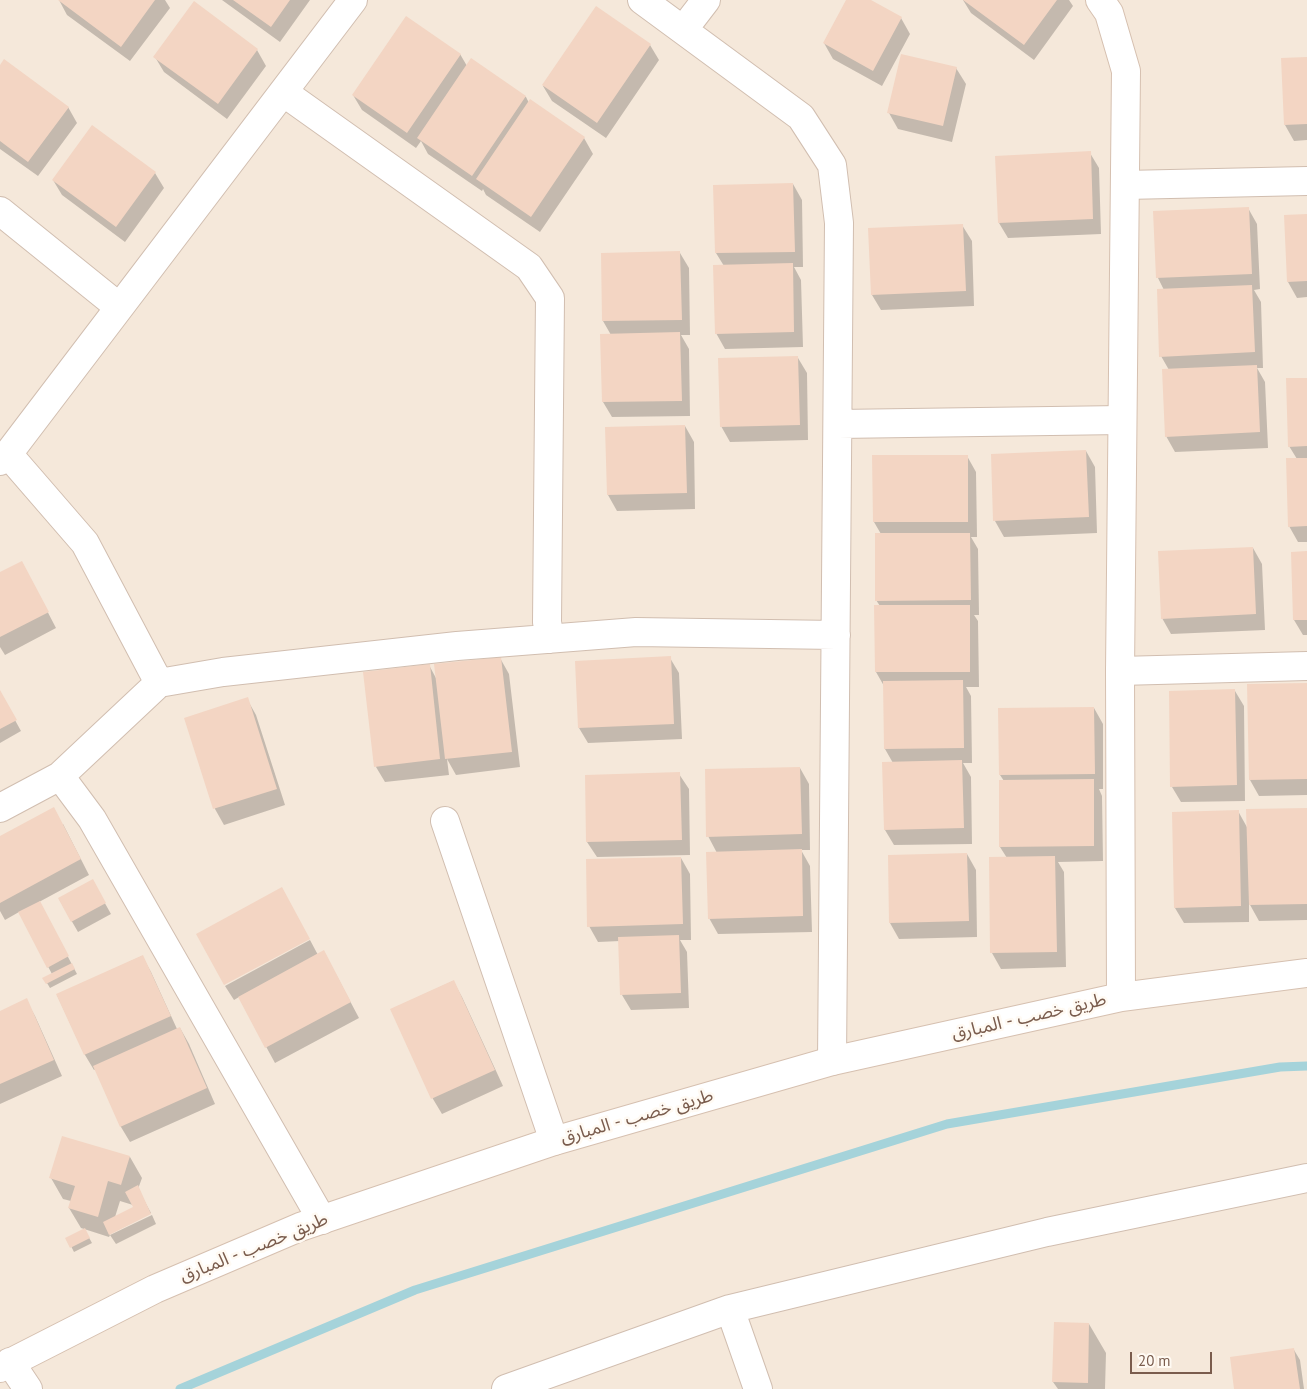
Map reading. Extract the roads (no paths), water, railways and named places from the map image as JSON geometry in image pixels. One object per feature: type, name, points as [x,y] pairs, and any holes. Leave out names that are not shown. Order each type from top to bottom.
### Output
[{"type":"street","points":[[159,683],[86,543],[4,458],[353,0]]},
{"type":"street","points":[[642,0],[801,117],[832,165],[839,222],[832,1061]]},
{"type":"street","points":[[683,30],[706,0]]},
{"type":"street","points":[[1100,0],[1109,13],[1126,71],[1120,671],[1121,997]]},
{"type":"street","points":[[283,92],[529,267],[550,298],[547,622],[550,639]]},
{"type":"street","points":[[1125,185],[1307,181]]},
{"type":"street","points":[[0,211],[119,306]]},
{"type":"street","points":[[838,424],[1122,420]]},
{"type":"street","points":[[0,808],[60,776],[159,683],[243,670],[457,646],[636,632],[836,635]]},
{"type":"street","points":[[1120,671],[1307,666]]},
{"type":"street","points":[[60,776],[92,819],[322,1220]]},
{"type":"street","points":[[445,821],[554,1141]]},
{"type":"street","name":"طريق خصب - المبارق","points":[[3,1357],[300,1227],[554,1141],[832,1061],[1121,997],[1307,973]]},
{"type":"street","points":[[506,1389],[730,1310],[1047,1232],[1307,1178]]},
{"type":"street","points":[[730,1310],[758,1389]]},
{"type":"street","points":[[3,1357],[28,1389]]},
{"type":"waterway","points":[[180,1389],[415,1290],[947,1124],[1280,1067],[1307,1066]]}]
